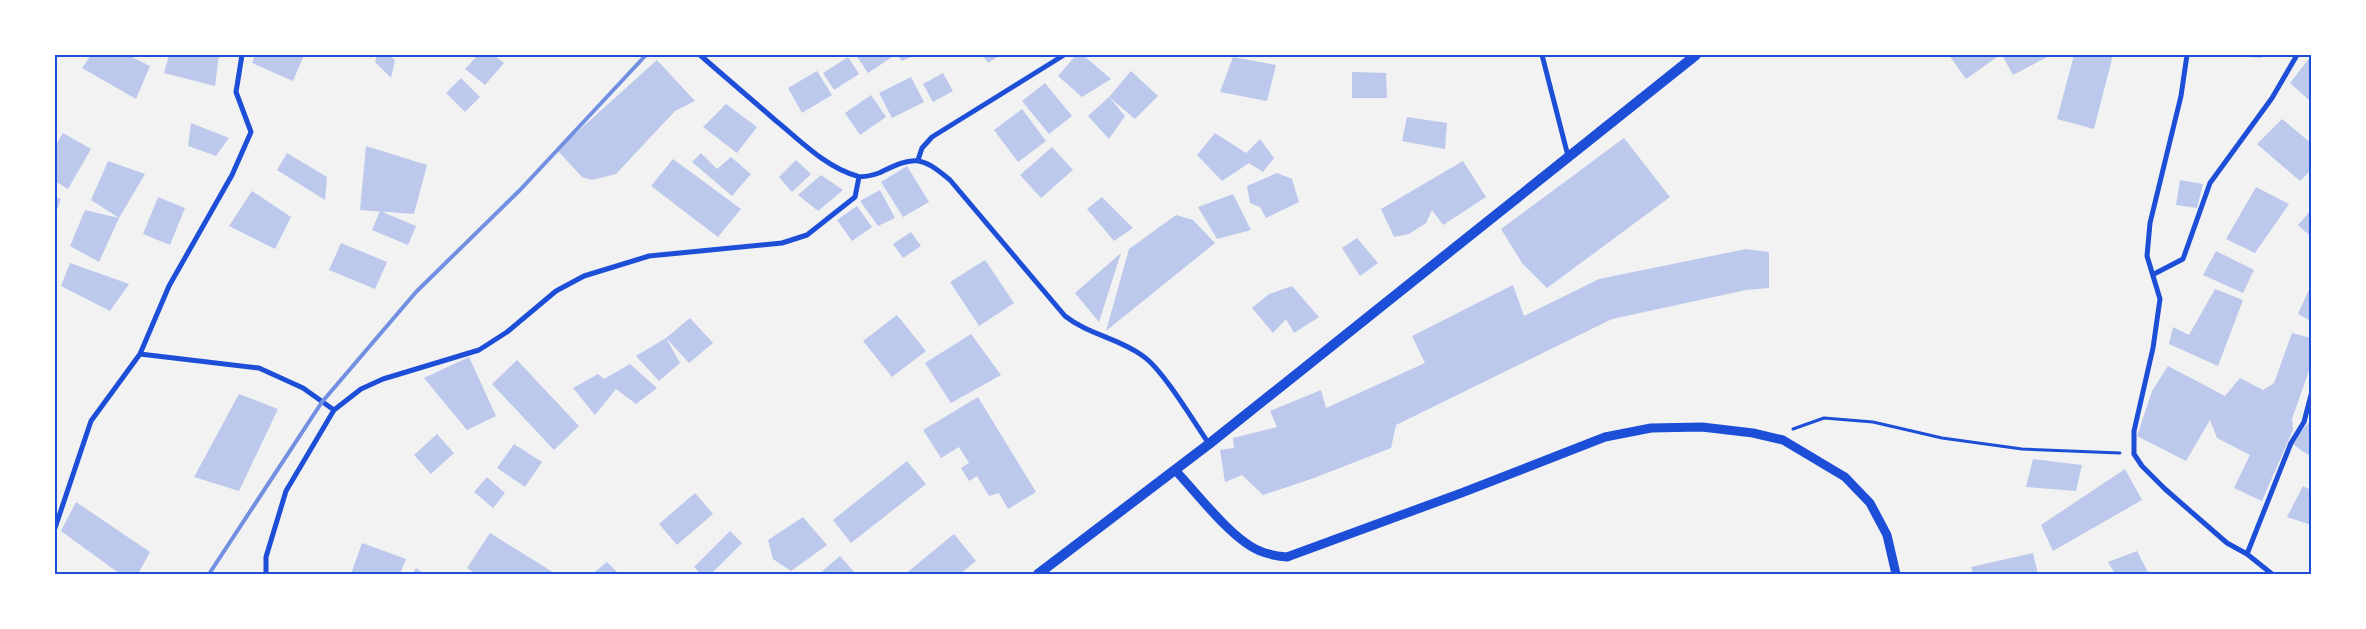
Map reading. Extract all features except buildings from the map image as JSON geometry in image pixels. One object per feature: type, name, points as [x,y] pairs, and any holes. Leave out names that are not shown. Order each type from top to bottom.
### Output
[{"type":"main road","points":[[1038,574],[1209,444],[1696,55]]},
{"type":"street","points":[[55,528],[91,421],[140,354],[169,286],[232,175],[251,132],[236,92],[242,55]]},
{"type":"street","points":[[700,55],[818,156],[859,177],[875,175],[903,161],[918,160],[931,164],[950,180],[1065,316],[1077,326],[1127,345],[1154,365],[1209,444]]},
{"type":"street","points":[[918,160],[922,148],[932,137],[1064,55]]},
{"type":"street","points":[[1542,55],[1568,156]]},
{"type":"street","points":[[2186,55],[2182,96],[2150,223],[2147,256],[2160,299],[2153,348],[2134,431],[2134,454],[2142,466],[2166,489],[2227,543],[2247,554],[2272,574]]},
{"type":"street","points":[[2154,274],[2183,259],[2210,184],[2272,98],[2297,55]]},
{"type":"street","points":[[266,574],[266,557],[286,491],[334,410],[361,389],[383,379],[479,350],[507,332],[556,292],[584,276],[649,256],[782,243],[807,234],[855,197],[859,177]]},
{"type":"street","points":[[140,354],[259,368],[303,388],[334,410]]},
{"type":"street","points":[[2247,554],[2292,443],[2304,422],[2311,395]]},
{"type":"street","points":[[1175,470],[1239,538],[1258,551],[1287,557],[1464,492],[1605,437],[1651,428],[1702,427],[1753,433],[1783,440],[1845,477],[1870,503],[1887,535],[1896,574]]},
{"type":"path","points":[[1783,440],[1795,427],[1824,418],[1873,422],[1942,438],[2022,449],[2134,454]]},
{"type":"railway","points":[[209,574],[322,402],[416,292],[520,190],[646,55]]}]
